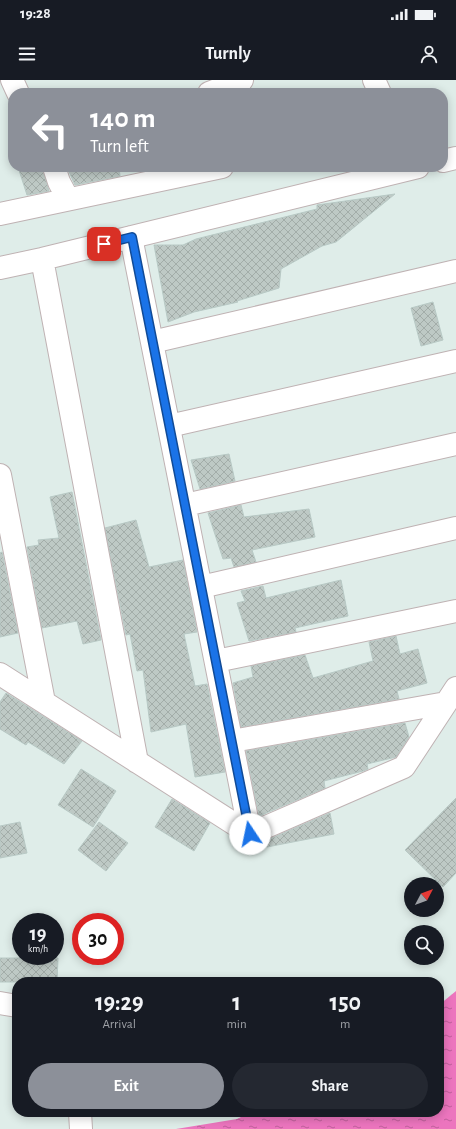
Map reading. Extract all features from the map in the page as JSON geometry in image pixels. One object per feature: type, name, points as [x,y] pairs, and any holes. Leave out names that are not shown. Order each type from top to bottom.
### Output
[{"type":"street","points":[[222,88],[242,80]]},
{"type":"street","points":[[56,172],[68,199]]},
{"type":"street","points":[[0,214],[198,172]]},
{"type":"street","points":[[0,268],[396,172]]},
{"type":"street","points":[[132,237],[250,834]]},
{"type":"street","points":[[42,259],[137,762]]},
{"type":"street","points":[[152,342],[456,271]]},
{"type":"street","points":[[169,426],[456,361]]},
{"type":"street","points":[[185,505],[456,444]]},
{"type":"street","points":[[0,475],[44,702]]},
{"type":"street","points":[[201,587],[456,528]]},
{"type":"street","points":[[216,661],[456,611]]},
{"type":"street","points":[[0,674],[250,834]]},
{"type":"street","points":[[250,834],[404,767],[451,695]]},
{"type":"street","points":[[232,741],[451,695]]},
{"type":"street","points":[[0,1003],[12,1005]]},
{"type":"water","points":[[456,991],[456,1129],[176,1129],[237,1119],[241,1117],[444,1117],[444,1001]]},
{"type":"building","points":[[20,172],[43,172],[49,191],[27,195]]},
{"type":"building","points":[[69,172],[120,172],[120,176],[75,185]]},
{"type":"building","points":[[395,194],[336,242],[322,246],[281,269],[279,288],[237,301],[238,302],[194,312],[168,322],[154,245],[183,245],[196,239],[317,209],[317,205]]},
{"type":"building","points":[[433,302],[443,340],[421,346],[411,308]]},
{"type":"building","points":[[229,454],[235,481],[200,489],[191,460]]},
{"type":"building","points":[[72,492],[101,640],[83,644],[77,621],[42,628],[27,547],[39,545],[38,540],[59,538],[50,497]]},
{"type":"building","points":[[241,505],[244,517],[309,509],[315,537],[252,550],[256,562],[234,567],[231,558],[223,559],[208,513]]},
{"type":"building","points":[[136,520],[149,567],[183,560],[197,632],[184,634],[195,686],[207,684],[225,772],[195,777],[186,724],[151,732],[143,670],[137,671],[130,634],[126,635],[105,528]]},
{"type":"building","points":[[2,552],[18,633],[0,637],[0,553]]},
{"type":"building","points":[[341,580],[348,616],[295,628],[296,632],[249,641],[237,603],[245,601],[241,591],[263,586],[266,598]]},
{"type":"building","points":[[396,636],[400,654],[418,649],[427,683],[397,691],[399,699],[241,727],[233,683],[253,677],[251,666],[305,655],[313,678],[373,661],[369,642]]},
{"type":"building","points":[[6,693],[82,741],[64,764],[28,742],[26,745],[0,729],[0,702]]},
{"type":"building","points":[[405,723],[409,737],[396,757],[367,764],[368,769],[363,771],[324,781],[325,788],[259,816],[246,751]]},
{"type":"building","points":[[81,769],[116,791],[93,827],[58,805]]},
{"type":"building","points":[[456,798],[456,873],[444,886],[444,877],[433,877],[405,850]]},
{"type":"building","points":[[172,799],[210,823],[194,851],[155,827]]},
{"type":"building","points":[[330,813],[334,834],[267,847],[265,841]]},
{"type":"building","points":[[20,822],[27,853],[0,858],[0,826]]},
{"type":"building","points":[[99,822],[128,843],[106,871],[78,850]]},
{"type":"building","points":[[0,958],[12,958],[12,965],[58,965],[57,977],[12,977],[12,982],[0,982]]},
{"type":"route","points":[[104,244],[132,237],[250,834]]}]
